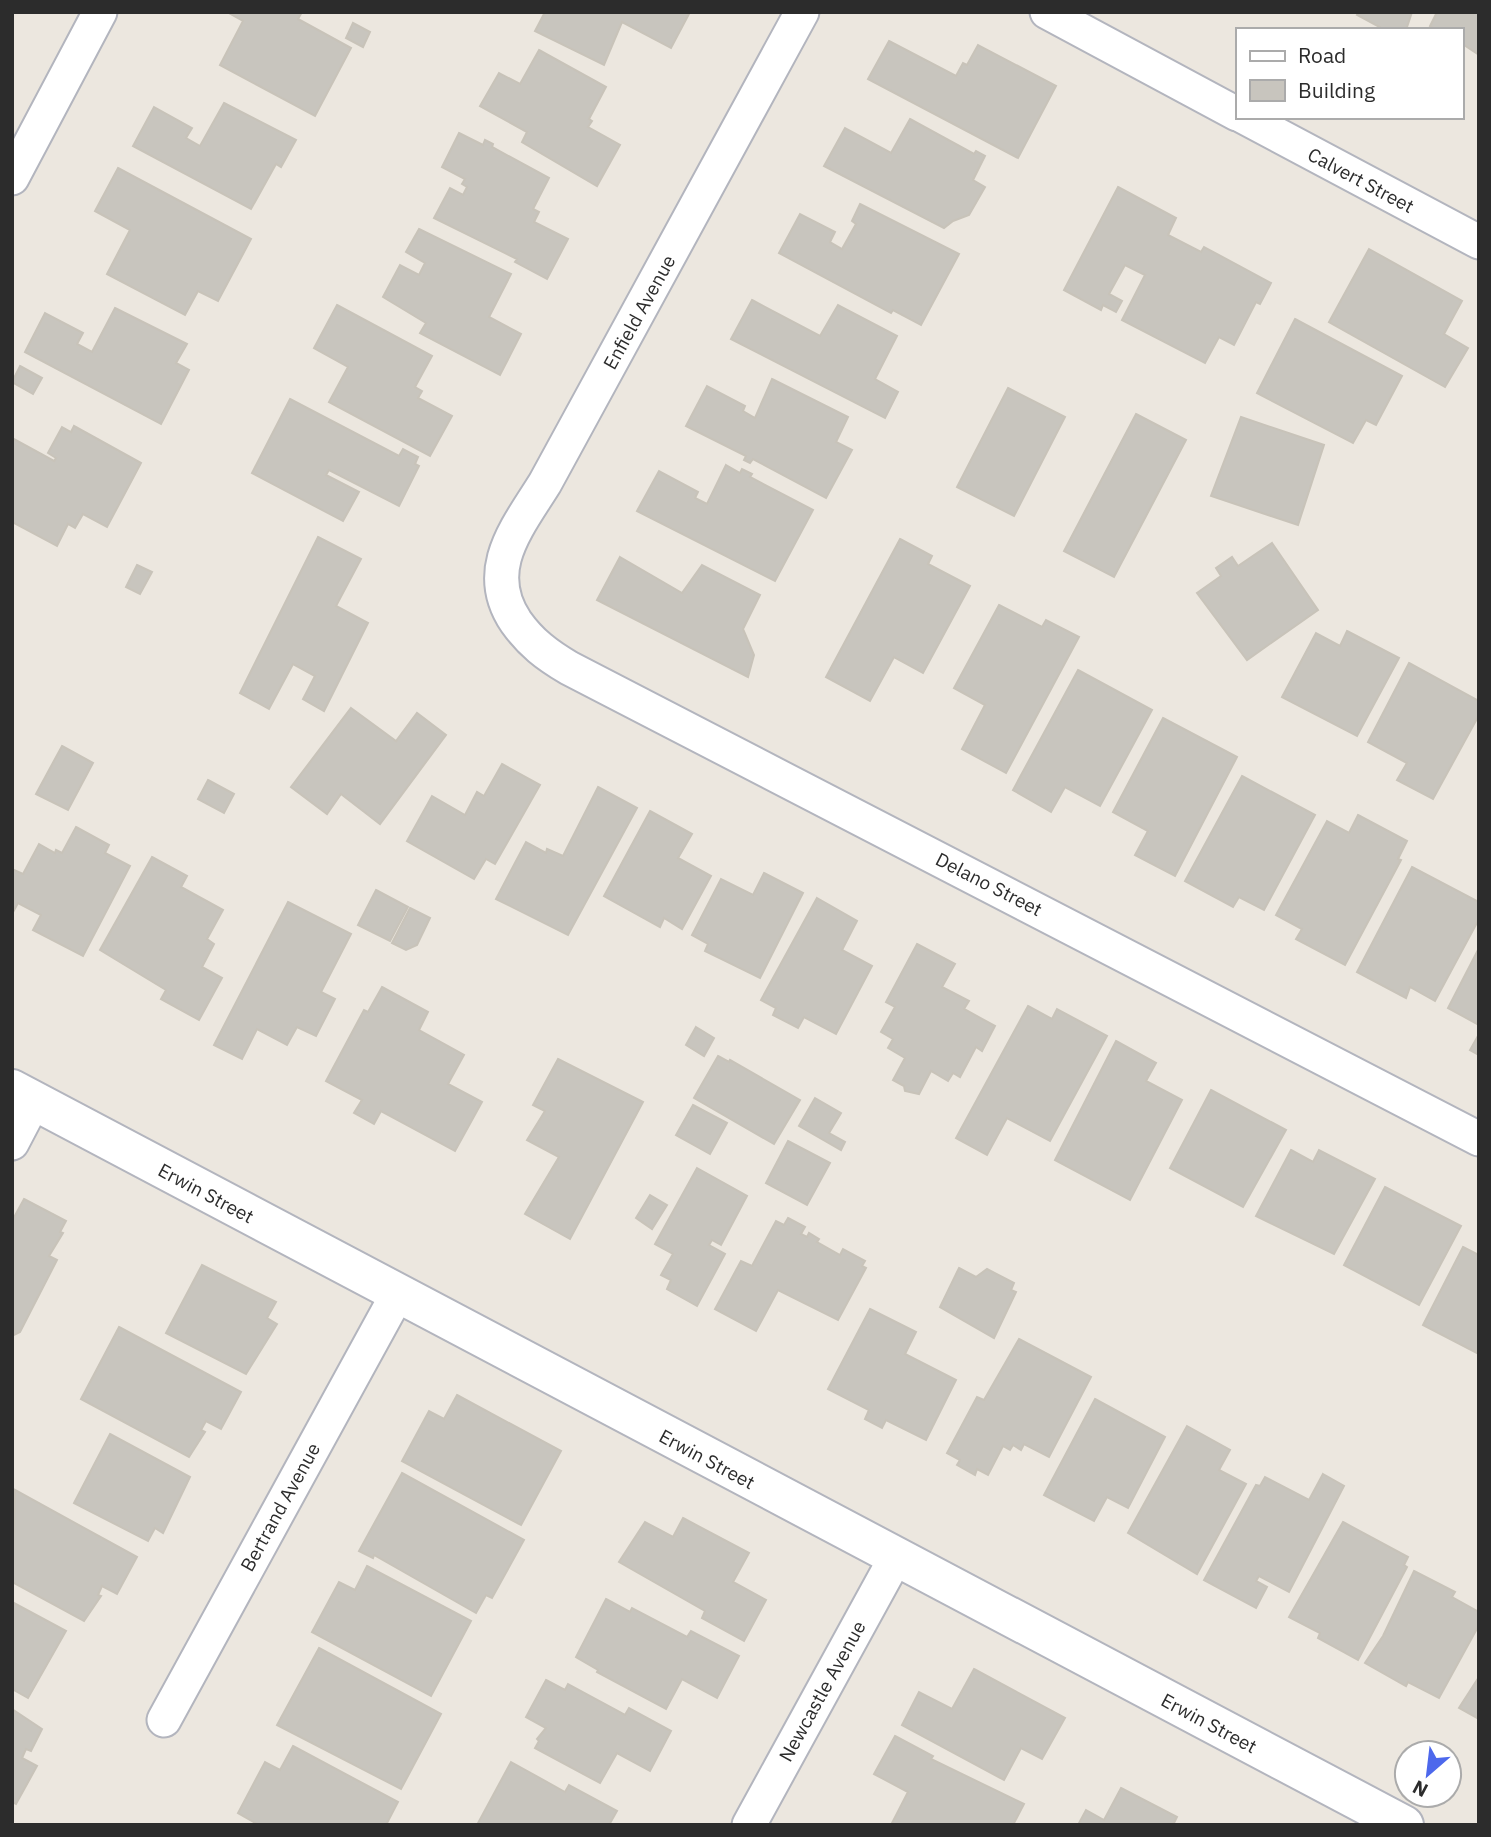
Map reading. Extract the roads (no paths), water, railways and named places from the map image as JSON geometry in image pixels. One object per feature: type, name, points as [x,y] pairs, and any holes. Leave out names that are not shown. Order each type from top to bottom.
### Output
[{"type":"street","points":[[12,178],[100,12]]},
{"type":"street","name":"Enfield Avenue","points":[[511,615],[503,600],[500,580],[514,533],[545,483],[802,12]]},
{"type":"street","points":[[1047,12],[1236,113]]},
{"type":"street","name":"Calvert Street","points":[[1248,119],[1479,242]]},
{"type":"street","name":"Delano Street","points":[[511,615],[542,652],[569,668],[1479,1139]]},
{"type":"street","points":[[12,1143],[23,1095]]},
{"type":"street","name":"Erwin Street","points":[[23,1095],[895,1557],[1383,1820]]},
{"type":"street","name":"Bertrand Avenue","points":[[164,1720],[397,1295]]},
{"type":"street","name":"Newcastle Avenue","points":[[749,1825],[895,1557]]}]
